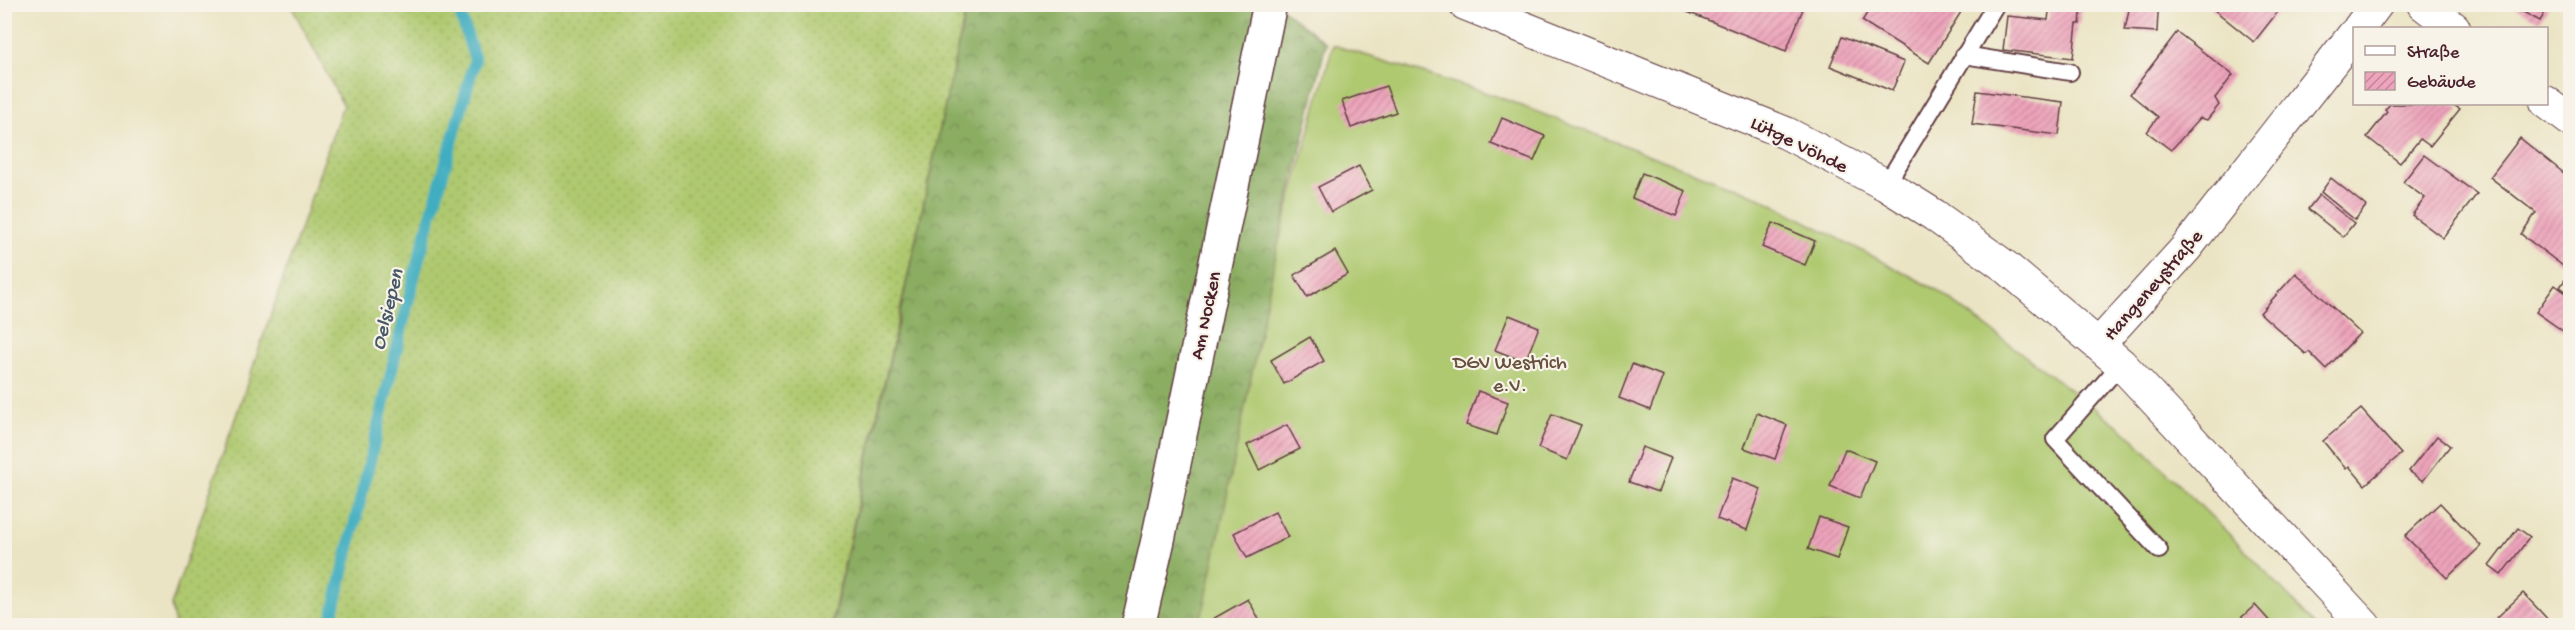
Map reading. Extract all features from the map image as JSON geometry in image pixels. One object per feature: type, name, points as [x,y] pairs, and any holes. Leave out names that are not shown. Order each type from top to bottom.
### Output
[{"type":"street","name":"Am Nocken","points":[[1138,626],[1270,4]]},
{"type":"street","name":"Lütge Vöhde","points":[[1466,4],[1786,133],[1886,185],[1934,215],[2006,267],[2110,354]]},
{"type":"street","points":[[2359,27],[2377,4]]},
{"type":"street","points":[[2423,4],[2453,27]]},
{"type":"street","name":"Hangeneystraße","points":[[2353,37],[2187,247],[2110,354],[2365,626]]},
{"type":"street","points":[[2548,103],[2571,120]]},
{"type":"lane","points":[[1886,185],[1996,4]]},
{"type":"lane","points":[[1965,55],[2070,72]]},
{"type":"lane","points":[[2110,354],[2055,440],[2159,550]]},
{"type":"green space","points":[[291,5],[967,5],[831,625],[175,626],[171,605],[343,105]]},
{"type":"green space","points":[[967,5],[1277,5],[1326,43],[1278,245],[1205,604],[1198,625],[832,626]]},
{"type":"green space","name":"DGV Westrich e.V.","points":[[1333,45],[1496,96],[1761,198],[1937,290],[2124,430],[2250,555],[2315,625],[1198,626],[1205,604],[1278,245]]},
{"type":"building","points":[[1667,4],[1792,4],[1803,9],[1786,51]]},
{"type":"building","points":[[1873,4],[1966,4],[1929,63],[1862,21]]},
{"type":"building","points":[[2050,4],[2082,4],[2073,58],[2003,50],[2007,16],[2048,20]]},
{"type":"building","points":[[2130,4],[2165,4],[2158,13],[2157,32],[2125,30]]},
{"type":"building","points":[[2207,4],[2284,4],[2254,42]]},
{"type":"building","points":[[2508,4],[2550,4],[2540,21]]},
{"type":"building","points":[[2177,32],[2233,75],[2215,98],[2219,105],[2207,120],[2200,118],[2171,150],[2147,132],[2158,117],[2130,94]]},
{"type":"building","points":[[1842,37],[1904,62],[1892,91],[1830,66]]},
{"type":"building","points":[[1386,86],[1396,112],[1351,128],[1342,101]]},
{"type":"building","points":[[1977,91],[2063,102],[2059,135],[1972,124]]},
{"type":"building","points":[[2389,105],[2454,105],[2460,109],[2430,146],[2420,139],[2400,163],[2367,137],[2387,112],[2385,110]]},
{"type":"building","points":[[1502,118],[1545,136],[1534,161],[1491,144]]},
{"type":"building","points":[[2520,138],[2570,178],[2570,256],[2563,266],[2521,234],[2536,213],[2490,177]]},
{"type":"building","points":[[2424,155],[2477,194],[2443,238],[2412,215],[2425,198],[2403,182]]},
{"type":"building","points":[[1359,166],[1372,190],[1331,212],[1318,187]]},
{"type":"building","points":[[1642,173],[1686,191],[1676,216],[1632,198]]},
{"type":"building","points":[[2331,178],[2366,206],[2355,220],[2321,192]]},
{"type":"building","points":[[2319,195],[2354,223],[2343,237],[2308,209]]},
{"type":"building","points":[[1773,223],[1815,241],[1805,265],[1762,247]]},
{"type":"building","points":[[1335,251],[1348,274],[1307,297],[1294,275]]},
{"type":"building","points":[[2570,272],[2570,294],[2560,287]]},
{"type":"building","points":[[2296,273],[2360,333],[2326,369],[2309,352],[2306,354],[2260,313]]},
{"type":"building","points":[[2555,285],[2570,296],[2570,321],[2563,331],[2536,312]]},
{"type":"building","points":[[1509,315],[1539,327],[1525,362],[1495,350]]},
{"type":"building","points":[[1310,337],[1324,361],[1284,384],[1271,360]]},
{"type":"building","points":[[1632,364],[1663,376],[1650,410],[1619,398]]},
{"type":"building","points":[[1478,391],[1508,402],[1497,435],[1466,425]]},
{"type":"building","points":[[2361,409],[2401,454],[2365,485],[2349,466],[2346,469],[2323,441]]},
{"type":"building","points":[[1757,413],[1787,425],[1775,459],[1744,448]]},
{"type":"building","points":[[1552,414],[1581,425],[1567,460],[1538,448]]},
{"type":"building","points":[[1287,425],[1300,449],[1259,470],[1247,445]]},
{"type":"building","points":[[2437,436],[2450,446],[2423,481],[2409,471]]},
{"type":"building","points":[[1642,447],[1671,458],[1658,492],[1629,482]]},
{"type":"building","points":[[1845,449],[1875,461],[1860,498],[1830,486]]},
{"type":"building","points":[[1732,478],[1761,489],[1747,530],[1717,519]]},
{"type":"building","points":[[2440,503],[2481,546],[2447,578],[2405,536]]},
{"type":"building","points":[[1275,512],[1288,537],[1247,558],[1234,533]]},
{"type":"building","points":[[1819,517],[1848,527],[1837,559],[1808,549]]},
{"type":"building","points":[[2518,528],[2530,537],[2501,575],[2489,566]]},
{"type":"building","points":[[2523,593],[2554,626],[2488,626]]},
{"type":"building","points":[[1248,599],[1263,626],[1212,626],[1209,621]]},
{"type":"building","points":[[2255,605],[2274,626],[2232,626]]},
{"type":"waterway","name":"Oelsiepen","points":[[330,626],[416,269],[475,60],[457,4]]}]
